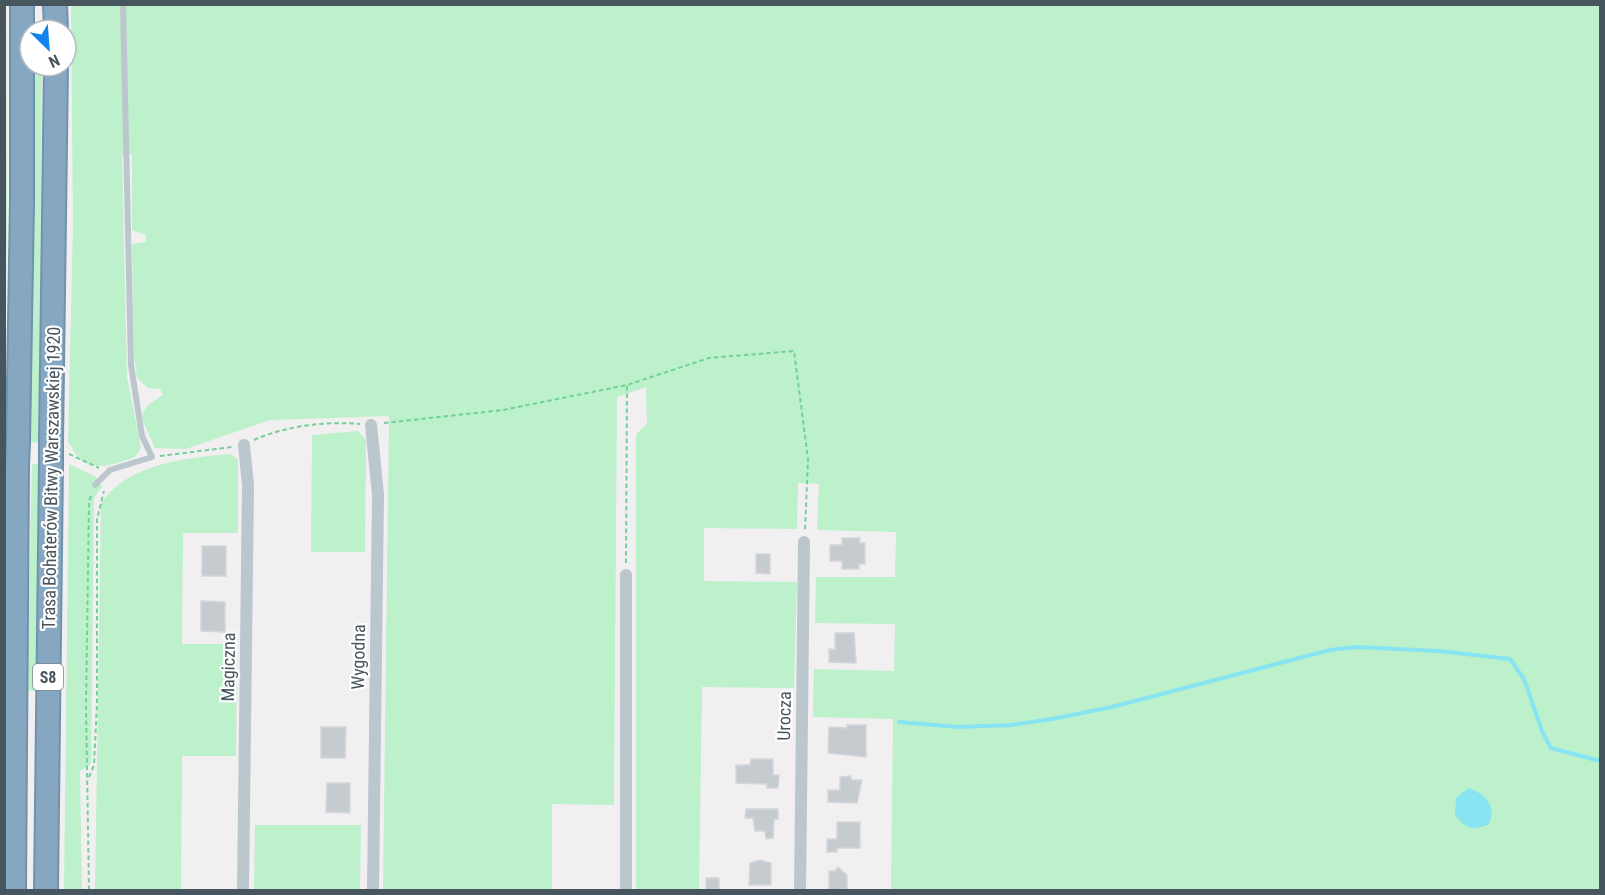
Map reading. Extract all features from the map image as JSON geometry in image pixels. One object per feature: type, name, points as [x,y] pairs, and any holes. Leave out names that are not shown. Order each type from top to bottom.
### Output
[{"type":"highway","name":"Trasa Bohaterów Bitwy Warszawskiej 1920","points":[[14,891],[22,4]]},
{"type":"highway","name":"Trasa Bohaterów Bitwy Warszawskiej 1920","points":[[46,891],[57,453],[56,78]]},
{"type":"street","name":"Wygodna","points":[[371,425],[378,495],[373,891]]},
{"type":"street","name":"Magiczna","points":[[243,891],[248,485],[244,445]]},
{"type":"street","name":"Urocza","points":[[800,891],[804,542]]},
{"type":"street","points":[[626,574],[626,891]]},
{"type":"lane","points":[[95,485],[110,470],[152,457],[142,436],[131,365],[123,4]]},
{"type":"path","points":[[152,457],[244,445],[268,434],[335,423],[371,425],[503,410],[627,385],[709,358],[794,351],[808,459],[804,542]]},
{"type":"path","points":[[626,574],[627,385]]},
{"type":"path","points":[[57,453],[110,470]]},
{"type":"path","points":[[89,891],[86,706],[89,502],[95,485]]},
{"type":"path","points":[[88,779],[94,765],[97,704],[97,519],[100,500]]},
{"type":"green space","points":[[6,4],[7,230],[5,313],[4,5]]},
{"type":"green space","points":[[71,5],[1600,5],[1600,890],[891,890],[893,719],[813,717],[814,669],[894,671],[895,624],[815,623],[816,577],[895,577],[896,532],[817,530],[819,484],[798,483],[797,529],[704,528],[704,581],[797,582],[794,688],[702,687],[699,890],[636,890],[636,434],[647,424],[646,387],[617,397],[614,805],[552,804],[552,890],[383,890],[389,416],[270,420],[186,449],[155,448],[142,419],[146,408],[163,395],[160,389],[148,388],[137,378],[134,354],[132,244],[146,242],[146,235],[132,230],[132,154],[122,154],[127,377],[141,448],[135,457],[107,465],[85,463],[78,456],[68,442],[73,225],[72,78],[78,78],[78,18],[71,18]]},
{"type":"green space","points":[[34,78],[42,78],[39,442],[30,443]]},
{"type":"green space","points":[[358,431],[366,440],[365,552],[311,552],[312,435]]},
{"type":"green space","points":[[231,454],[238,460],[238,533],[183,533],[182,644],[237,644],[236,756],[182,756],[181,890],[95,890],[101,503],[127,479],[143,471],[177,461]]},
{"type":"green space","points":[[32,464],[39,464],[37,691],[27,691]]},
{"type":"green space","points":[[69,464],[96,477],[102,486],[94,498],[91,764],[80,771],[82,890],[64,890]]},
{"type":"green space","points":[[255,825],[361,825],[360,890],[254,890]]},
{"type":"water","points":[[1468,788],[1480,793],[1488,801],[1491,811],[1489,824],[1479,828],[1466,826],[1455,815],[1456,798]]},
{"type":"building","points":[[842,538],[860,538],[859,543],[865,543],[865,564],[859,564],[859,569],[842,569],[842,561],[830,561],[830,545],[842,545]]},
{"type":"building","points":[[202,546],[226,546],[226,576],[202,576]]},
{"type":"building","points":[[756,554],[770,554],[770,574],[756,573]]},
{"type":"building","points":[[201,601],[225,602],[225,632],[201,631]]},
{"type":"building","points":[[835,633],[854,633],[856,663],[829,662],[829,649],[835,650]]},
{"type":"building","points":[[847,725],[866,725],[866,757],[828,753],[829,727],[847,728]]},
{"type":"building","points":[[321,727],[346,727],[345,758],[321,758]]},
{"type":"building","points":[[751,759],[773,759],[773,775],[779,775],[778,788],[767,788],[767,784],[736,783],[736,765],[750,765]]},
{"type":"building","points":[[851,776],[851,780],[862,780],[857,803],[828,802],[828,790],[840,790],[840,777]]},
{"type":"building","points":[[327,783],[350,783],[350,813],[326,812]]},
{"type":"building","points":[[746,809],[778,809],[778,819],[774,819],[773,838],[766,839],[765,831],[755,831],[753,818],[745,818]]},
{"type":"building","points":[[837,822],[860,822],[860,848],[837,848],[837,852],[827,852],[827,839],[837,839]]},
{"type":"building","points":[[760,860],[771,863],[771,885],[749,885],[750,863]]},
{"type":"building","points":[[838,867],[847,875],[847,891],[829,891],[829,871],[835,871]]},
{"type":"building","points":[[706,878],[719,878],[719,891],[706,891]]},
{"type":"waterway","points":[[899,722],[958,727],[1011,725],[1112,707],[1330,650],[1356,647],[1439,651],[1510,659],[1524,679],[1542,731],[1551,748],[1600,761]]}]
